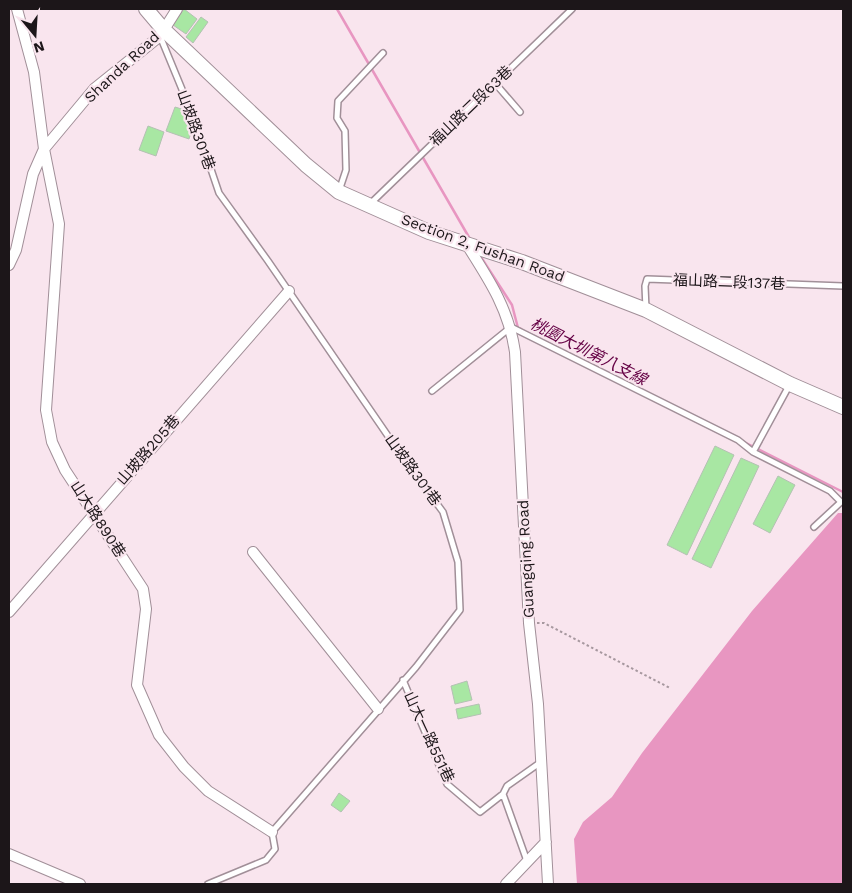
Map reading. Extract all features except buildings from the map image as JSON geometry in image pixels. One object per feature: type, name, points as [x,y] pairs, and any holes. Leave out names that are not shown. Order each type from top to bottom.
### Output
[{"type":"street","name":"山大路890巷","points":[[17,9],[34,72],[44,149],[59,224],[46,410],[52,442],[65,470],[143,589],[146,609],[137,685],[159,735],[184,767],[208,791],[272,832]]},
{"type":"street","name":"Section 2, Fushan Road","points":[[146,9],[161,33],[306,165],[339,192],[370,204],[429,232],[522,262],[646,310],[790,384],[843,407]]},
{"type":"street","name":"Shanda Road","points":[[9,265],[16,250],[34,174],[44,149],[94,89],[161,33],[177,9]]},
{"type":"street","name":"Guangqing Road","points":[[467,245],[495,290],[511,326],[516,362],[529,623],[541,762],[548,884]]},
{"type":"street","name":"山坡路205巷","points":[[9,612],[94,512],[289,291]]},
{"type":"street","points":[[253,552],[378,709]]},
{"type":"street","points":[[506,884],[546,842]]},
{"type":"street","points":[[9,854],[59,880],[80,884]]},
{"type":"lane","name":"福山路二段63巷","points":[[370,204],[494,82],[572,9]]},
{"type":"lane","name":"山坡路301巷","points":[[161,33],[193,116],[219,193],[289,291],[399,452],[444,512],[458,562],[460,610],[403,680],[272,832]]},
{"type":"lane","points":[[339,192],[346,170],[345,131],[337,118],[338,101],[383,53]]},
{"type":"lane","points":[[494,82],[520,112]]},
{"type":"lane","name":"福山路二段137巷","points":[[646,310],[645,286],[647,279],[843,286]]},
{"type":"lane","points":[[432,391],[511,326],[738,440],[753,452],[830,491],[841,502],[814,528]]},
{"type":"lane","points":[[753,452],[790,384]]},
{"type":"lane","name":"山大一路551巷","points":[[403,680],[447,784],[480,812],[503,794],[507,786],[541,762]]},
{"type":"lane","points":[[503,794],[526,861]]},
{"type":"lane","points":[[208,884],[266,860],[275,849],[272,832]]},
{"type":"path","points":[[529,623],[544,623],[670,688]]},
{"type":"shaded area","points":[[838,513],[843,513],[843,884],[577,884],[574,839],[583,822],[612,797],[642,753],[752,611]]},
{"type":"waterway","name":"桃園大圳第八支線","points":[[337,9],[470,239]]},
{"type":"waterway","name":"桃園大圳第八支線","points":[[479,254],[512,305],[518,328],[521,329]]},
{"type":"waterway","name":"桃園大圳第八支線","points":[[742,441],[843,492]]}]
